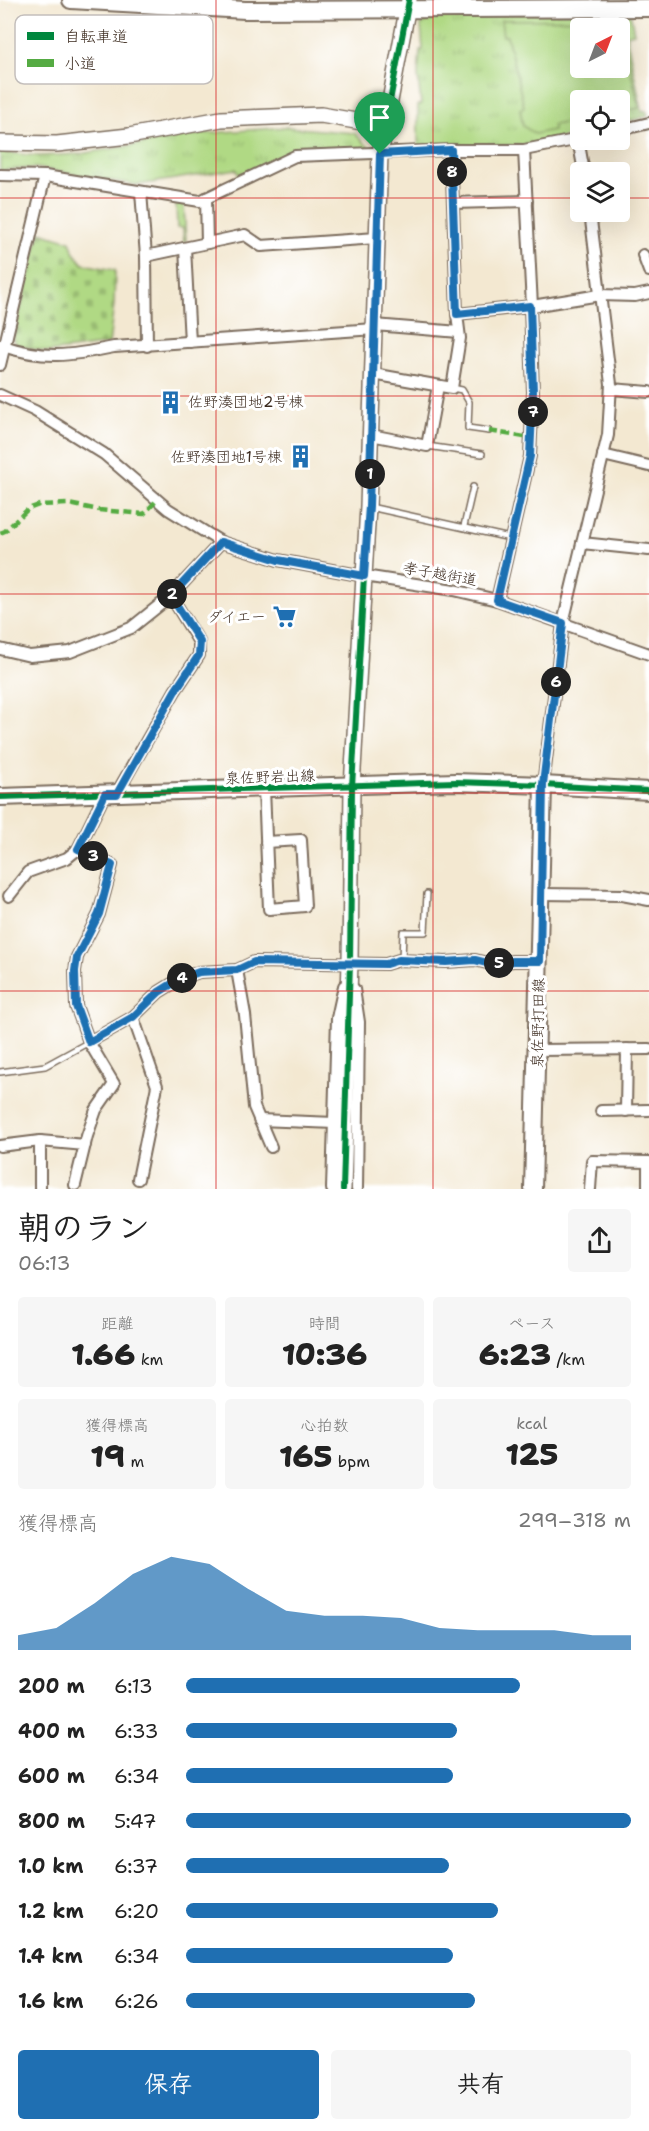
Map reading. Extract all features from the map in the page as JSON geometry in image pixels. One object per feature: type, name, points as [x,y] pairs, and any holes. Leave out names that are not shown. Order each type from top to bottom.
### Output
[{"type":"main road","points":[[71,0],[245,10],[408,5],[642,9]]},
{"type":"main road","name":"泉佐野岩出線","points":[[0,797],[455,782],[543,784],[649,791]]},
{"type":"main road","name":"泉佐野打田線","points":[[533,1189],[543,784]]},
{"type":"street","points":[[343,1189],[350,962],[352,787],[369,506],[380,154],[408,5]]},
{"type":"street","points":[[0,143],[57,144],[129,136],[221,119],[321,115],[385,126]]},
{"type":"street","points":[[630,128],[649,123]]},
{"type":"street","points":[[0,175],[45,176],[200,201],[295,156],[451,150],[524,150],[570,141]]},
{"type":"street","points":[[373,374],[452,388],[460,338],[457,314],[451,150]]},
{"type":"street","points":[[497,600],[530,456],[532,431],[532,337],[524,150]]},
{"type":"street","points":[[0,365],[2,346],[45,176]]},
{"type":"street","points":[[141,192],[146,256],[147,346]]},
{"type":"street","points":[[207,198],[207,243]]},
{"type":"street","points":[[453,203],[527,201]]},
{"type":"street","points":[[543,784],[563,623],[608,435],[611,389],[591,222]]},
{"type":"street","points":[[146,256],[245,235],[261,246],[377,238]]},
{"type":"street","points":[[185,248],[190,342]]},
{"type":"street","points":[[643,255],[649,271]]},
{"type":"street","points":[[457,314],[531,306],[600,295],[635,296],[649,293]]},
{"type":"street","points":[[2,346],[43,356],[78,354],[114,347],[375,327],[426,328],[459,332]]},
{"type":"street","points":[[371,435],[427,446],[438,386]]},
{"type":"street","points":[[611,389],[649,392]]},
{"type":"street","name":"孝子越街道","points":[[0,395],[35,411],[104,454],[168,509],[221,542],[278,560],[454,590],[497,600],[649,654]]},
{"type":"street","points":[[603,455],[649,466]]},
{"type":"street","points":[[0,649],[30,656],[70,652],[131,628],[171,596],[221,542]]},
{"type":"street","points":[[582,543],[649,550]]},
{"type":"street","points":[[9,896],[28,872],[67,858],[78,849],[199,655],[200,642],[171,596]]},
{"type":"street","points":[[264,789],[266,842],[269,909],[304,906],[301,840],[266,842]]},
{"type":"street","points":[[75,1185],[96,1110],[114,1084],[89,1042],[76,1006],[75,971],[77,957],[99,914],[112,865],[78,849]]},
{"type":"street","points":[[541,894],[622,895],[649,900]]},
{"type":"street","points":[[89,1042],[133,1017],[159,992],[180,979],[199,972],[237,970],[254,962],[386,964],[402,960],[446,962],[475,960],[491,964],[540,961]]},
{"type":"street","points":[[332,1189],[337,1018],[350,962]]},
{"type":"street","points":[[350,962],[359,1022],[357,1189]]},
{"type":"street","points":[[237,970],[245,1014],[254,1107],[271,1147]]},
{"type":"street","points":[[133,1017],[157,1086],[138,1179]]},
{"type":"street","points":[[626,1111],[627,1049]]},
{"type":"street","points":[[538,1050],[649,1049]]},
{"type":"street","points":[[601,1112],[649,1110]]},
{"type":"street","points":[[259,1120],[335,1124]]},
{"type":"street","points":[[0,1146],[39,1141],[85,1145]]},
{"type":"street","points":[[39,1141],[40,1189]]},
{"type":"street","points":[[590,1189],[592,1161],[649,1162],[648,1189]]},
{"type":"lane","points":[[452,388],[462,390],[469,402],[468,428],[489,431]]},
{"type":"lane","points":[[427,446],[482,454]]},
{"type":"lane","points":[[464,526],[472,488]]},
{"type":"lane","points":[[369,506],[512,538]]},
{"type":"lane","points":[[402,960],[404,932],[425,932],[427,894]]},
{"type":"lane","points":[[0,1072],[45,1066],[89,1042]]},
{"type":"green space","points":[[630,12],[634,33],[630,34],[630,18],[570,18],[570,78],[630,78],[630,54],[642,111],[646,111],[648,116],[630,120],[630,90],[570,90],[570,136],[533,145],[418,147],[418,105],[421,105],[418,75],[420,50],[423,50],[421,25],[431,15]]},
{"type":"green space","points":[[570,19],[570,78],[630,78],[630,68],[639,108],[630,110],[630,90],[570,90],[570,122],[553,125],[553,130],[535,134],[523,126],[520,109],[524,107],[507,36],[503,36],[501,20]]},
{"type":"green space","points":[[286,127],[354,133],[368,146],[368,150],[295,154],[240,177],[236,169],[138,185],[37,168],[0,170],[0,152],[39,156],[80,154],[201,134]]},
{"type":"green space","points":[[176,202],[184,203],[186,244],[184,245],[183,228],[177,228]]},
{"type":"green space","points":[[40,232],[70,241],[74,253],[83,264],[115,270],[109,344],[48,352],[16,345],[13,339]]},
{"type":"marked path","points":[[489,431],[531,438]]},
{"type":"marked path","points":[[0,533],[28,509],[39,505],[69,504],[99,510],[144,514],[157,500]]},
{"type":"cycle path","points":[[343,1189],[350,962],[352,787],[368,506],[380,154],[409,0]]},
{"type":"cycle path","points":[[0,797],[455,782],[649,791]]},
{"type":"place","name":"佐野湊団地2号棟","points":[[170,402]]},
{"type":"place","name":"佐野湊団地1号棟","points":[[300,457]]},
{"type":"place","name":"ダイエー","points":[[284,617]]},
{"type":"route","points":[[451,150],[457,314],[530,306],[533,392],[530,456],[497,600],[563,623],[543,784],[540,961],[491,964],[475,960],[446,962],[399,960],[386,964],[254,962],[237,970],[199,972],[180,979],[159,992],[133,1017],[89,1042],[76,1006],[75,971],[77,957],[99,914],[112,865],[78,849],[105,794],[117,794],[175,691],[199,655],[200,642],[171,596],[221,542],[278,560],[364,576],[369,506],[380,154],[451,150]]}]
